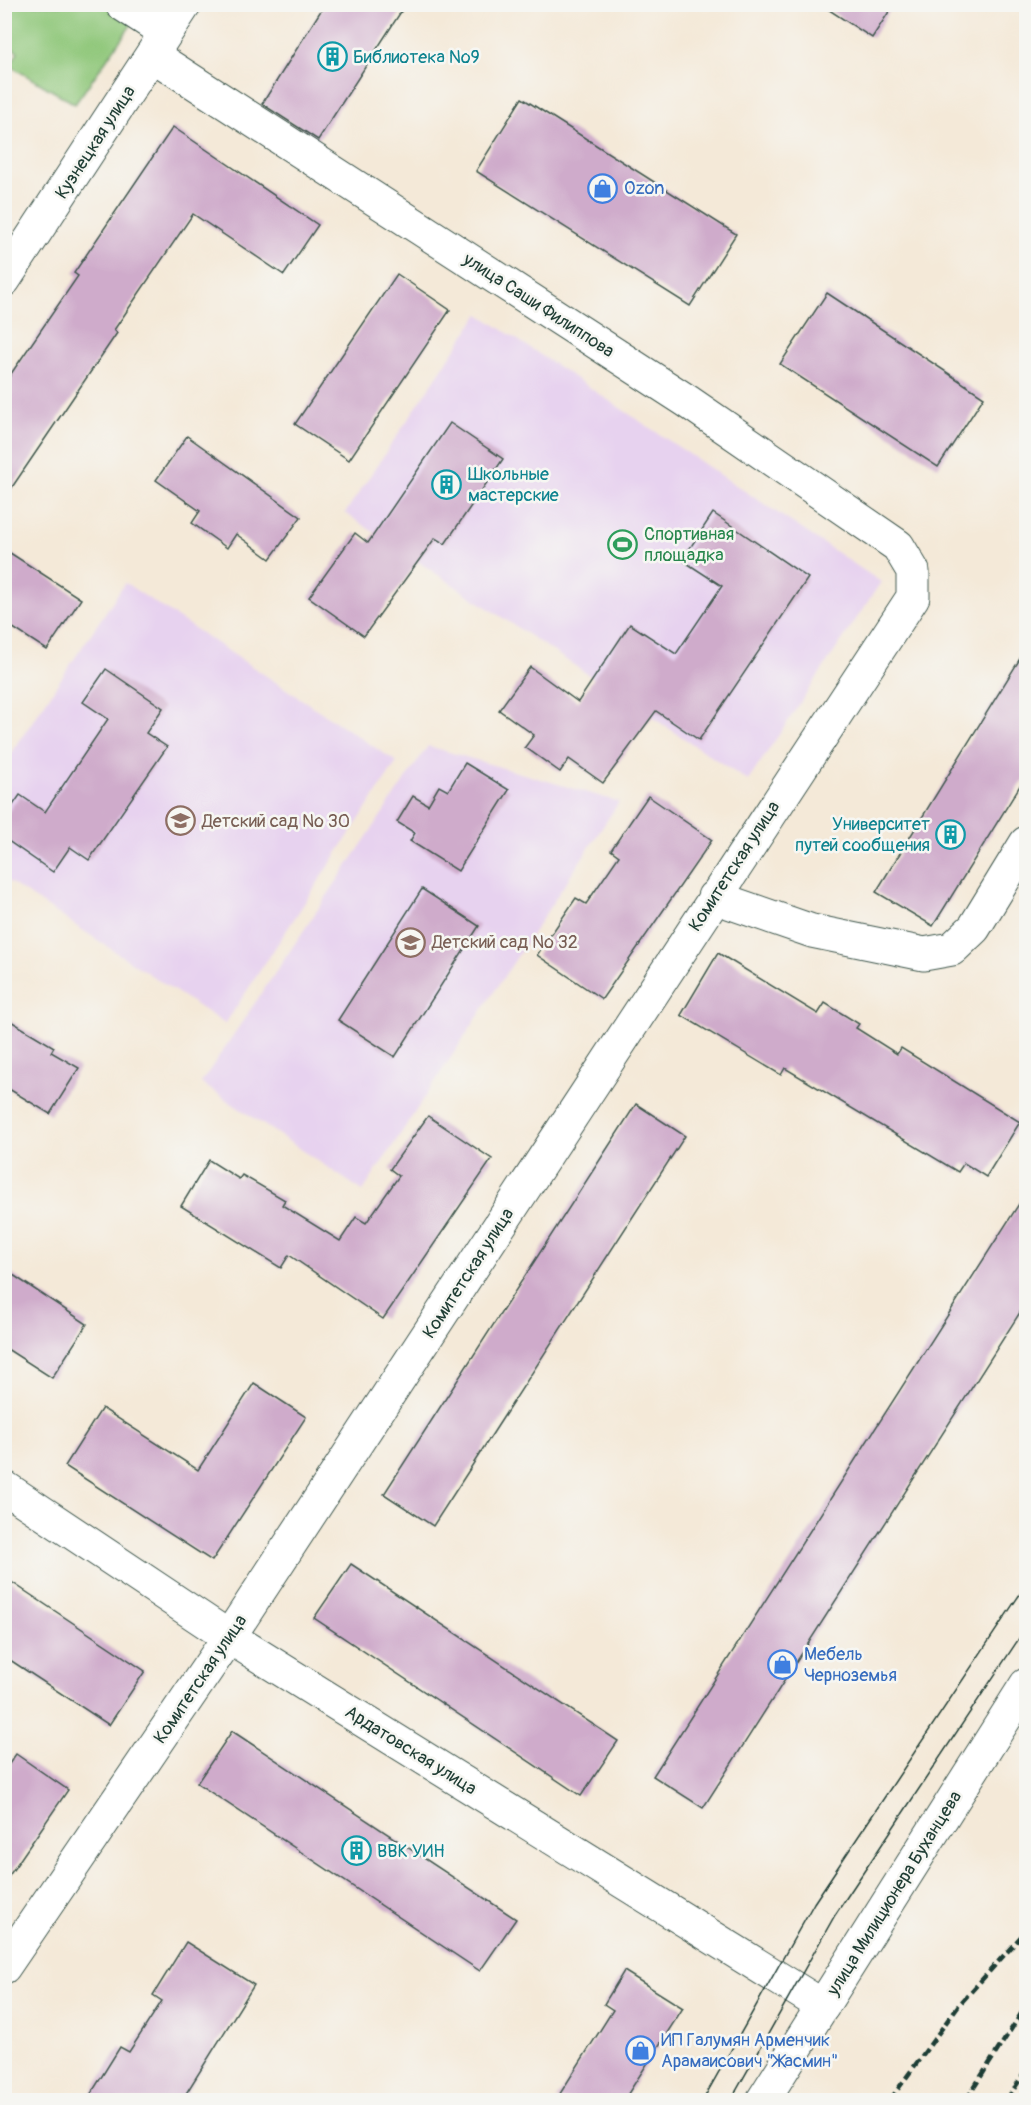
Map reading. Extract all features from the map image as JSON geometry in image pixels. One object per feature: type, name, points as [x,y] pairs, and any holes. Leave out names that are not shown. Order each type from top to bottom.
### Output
[{"type":"street","name":"улица Саши Филиппова","points":[[122,4],[159,43],[898,546],[913,571]]},
{"type":"street","name":"Кузнецкая улица","points":[[4,280],[185,4]]},
{"type":"street","name":"Комитетская улица","points":[[4,1967],[229,1637],[913,597],[913,571]]},
{"type":"street","points":[[714,897],[812,931],[924,954],[943,951],[952,949],[974,928],[1026,843]]},
{"type":"street","name":"Ардатовская улица","points":[[4,1487],[229,1637],[823,2006]]},
{"type":"street","name":"улица Милиционера Буханцева","points":[[763,2100],[1026,1685]]},
{"type":"shaded area","points":[[479,314],[881,582],[748,781],[345,513]]},
{"type":"shaded area","name":"Детский сад № 30","points":[[125,583],[397,762],[225,1024],[5,879],[4,764]]},
{"type":"shaded area","name":"Детский сад № 32","points":[[428,746],[619,802],[363,1191],[201,1083]]},
{"type":"green space","points":[[4,5],[108,5],[134,21],[75,104],[10,66],[18,52],[5,44]]},
{"type":"building","name":"Библиотека №9","points":[[325,4],[406,4],[318,140],[262,104]]},
{"type":"building","points":[[820,4],[894,4],[872,38]]},
{"type":"building","points":[[522,98],[736,234],[690,306],[476,171]]},
{"type":"building","points":[[173,127],[318,225],[284,275],[193,214],[114,330],[117,333],[4,499],[4,384],[78,276],[74,273]]},
{"type":"building","points":[[397,274],[450,310],[349,460],[295,424]]},
{"type":"building","points":[[827,293],[984,397],[938,467],[780,364]]},
{"type":"building","points":[[450,423],[503,459],[445,544],[435,538],[364,636],[309,597],[355,533],[368,543]]},
{"type":"building","points":[[187,436],[301,517],[270,559],[236,534],[227,548],[192,523],[200,511],[156,480]]},
{"type":"building","points":[[713,513],[808,578],[699,740],[656,711],[603,783],[569,759],[560,772],[525,747],[534,735],[499,710],[530,667],[578,702],[630,624],[676,654],[722,586],[682,560]]},
{"type":"building","points":[[4,549],[81,599],[47,650],[4,622]]},
{"type":"building","name":"Университет путей сообщения","points":[[1026,649],[1026,776],[933,926],[876,892]]},
{"type":"building","points":[[106,669],[163,708],[146,733],[167,747],[89,860],[70,847],[53,872],[4,838],[4,818],[20,795],[45,812],[108,719],[83,702]]},
{"type":"building","points":[[465,763],[509,790],[458,871],[410,841],[415,833],[397,822],[413,796],[428,805],[439,786],[448,791]]},
{"type":"building","points":[[648,796],[712,840],[602,999],[537,955],[576,898],[586,904],[619,856],[611,850]]},
{"type":"building","points":[[422,889],[479,926],[395,1057],[338,1020]]},
{"type":"building","points":[[718,953],[818,1014],[825,1003],[859,1024],[856,1028],[897,1054],[901,1048],[1020,1122],[986,1177],[964,1163],[958,1172],[785,1068],[781,1075],[681,1015]]},
{"type":"building","points":[[4,1017],[54,1047],[51,1052],[79,1068],[50,1114],[4,1086]]},
{"type":"building","points":[[636,1104],[685,1136],[433,1526],[384,1494]]},
{"type":"building","points":[[428,1116],[492,1159],[383,1319],[289,1255],[281,1268],[181,1206],[209,1160],[239,1179],[242,1175],[285,1200],[282,1205],[340,1241],[356,1217],[366,1223],[399,1176],[390,1169]]},
{"type":"building","points":[[1026,1193],[1026,1303],[703,1808],[653,1776]]},
{"type":"building","points":[[4,1269],[87,1324],[52,1378],[4,1347]]},
{"type":"building","points":[[254,1383],[306,1417],[212,1561],[65,1466],[102,1408],[198,1470]]},
{"type":"building","points":[[351,1564],[618,1741],[581,1796],[314,1618]]},
{"type":"building","points":[[4,1577],[145,1671],[109,1725],[4,1656]]},
{"type":"building","name":"ВВК УИН","points":[[232,1731],[516,1919],[480,1971],[197,1783]]},
{"type":"building","points":[[16,1754],[68,1790],[4,1883],[4,1771]]},
{"type":"building","points":[[186,1942],[254,1985],[182,2100],[87,2100],[120,2047],[129,2052],[162,2001],[153,1995]]},
{"type":"building","points":[[624,1971],[683,2008],[624,2100],[556,2100],[613,2010],[604,2004]]},
{"type":"tram line","points":[[703,2100],[814,1903],[1026,1585]]},
{"type":"tram line","points":[[731,2100],[835,1915],[1026,1628]]},
{"type":"railway","points":[[890,2100],[958,2006],[1026,1931]]},
{"type":"railway","points":[[966,2100],[1026,2006]]},
{"type":"railway","points":[[1007,2100],[1026,2070]]},
{"type":"place","name":"Библиотека №9","points":[[332,57]]},
{"type":"place","name":"Ozon","points":[[603,188]]},
{"type":"place","name":"Школьные мастерские","points":[[447,484]]},
{"type":"place","name":"Спортивная площадка","points":[[623,544]]},
{"type":"place","name":"Детский сад № 30","points":[[181,821]]},
{"type":"place","name":"Университет путей сообщения","points":[[951,834]]},
{"type":"place","name":"Детский сад № 32","points":[[411,942]]},
{"type":"place","name":"Мебель Черноземья","points":[[783,1664]]},
{"type":"place","name":"ВВК УИН","points":[[356,1851]]},
{"type":"place","name":"ИП Галумян Арменчик Арамаисович \"Жасмин\"","points":[[640,2050]]}]
